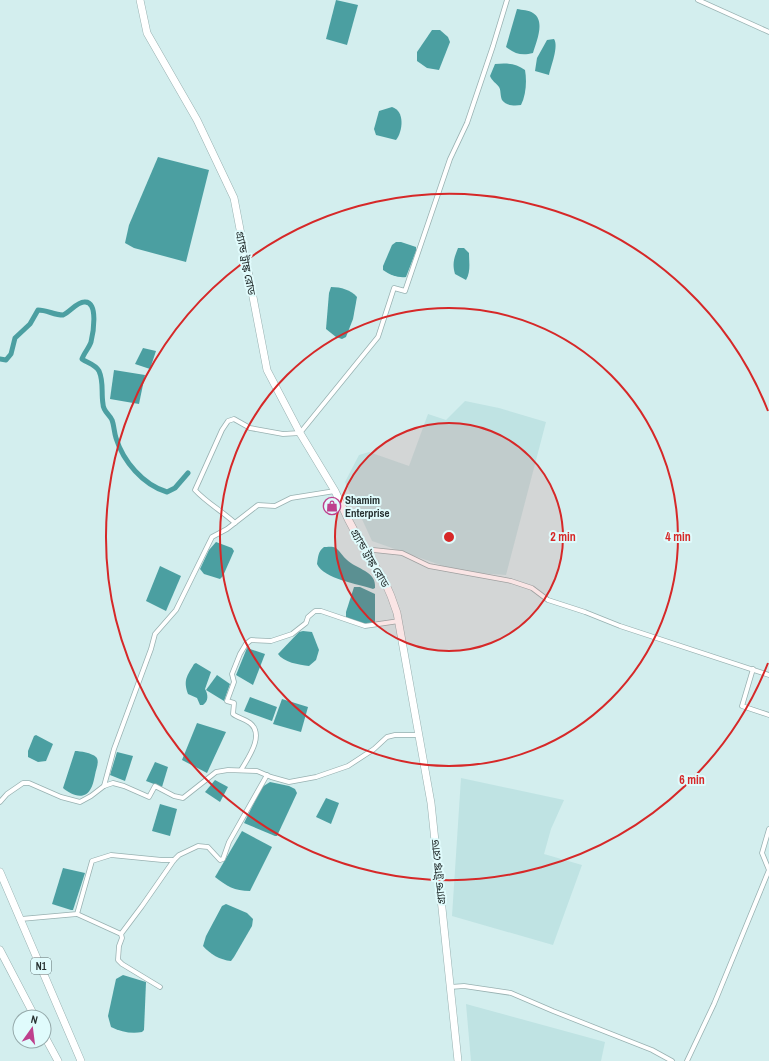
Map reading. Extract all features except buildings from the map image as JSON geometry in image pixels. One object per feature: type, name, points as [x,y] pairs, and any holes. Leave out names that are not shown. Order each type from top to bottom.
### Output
[{"type":"highway","name":"গ্র্যান্ড ট্রাঙ্ক রোড","points":[[140,0],[147,33],[197,120],[234,198],[267,370],[300,433],[335,491],[348,520],[364,549],[384,580],[399,621],[431,803],[458,1061]]},
{"type":"highway","name":"N1","points":[[0,872],[81,1061]]},
{"type":"highway","name":"N1","points":[[0,950],[31,1009]]},
{"type":"highway","points":[[52,1049],[58,1061]]},
{"type":"street","points":[[235,523],[225,512],[200,496],[195,490],[222,430],[228,421],[234,419],[250,428],[283,434],[300,433],[378,337],[394,288],[405,291],[450,160],[468,123],[507,0]]},
{"type":"street","points":[[698,0],[769,32]]},
{"type":"street","points":[[104,786],[114,749],[155,634],[176,610],[212,537],[235,523],[258,505],[274,506],[291,498],[335,491]]},
{"type":"street","points":[[364,549],[402,553],[429,566],[511,581],[532,588],[548,600],[585,612],[620,626],[769,675]]},
{"type":"street","points":[[241,770],[253,749],[256,738],[255,730],[251,723],[233,714],[234,703],[227,701],[234,682],[232,674],[240,654],[246,644],[251,640],[271,641],[292,634],[306,623],[308,617],[315,611],[321,611],[366,626],[399,621]]},
{"type":"street","points":[[753,669],[742,706],[769,715]]},
{"type":"street","points":[[0,802],[7,794],[23,783],[29,783],[61,797],[80,802],[104,786],[113,783],[149,797],[155,786],[174,796],[183,798],[216,772],[228,770],[257,771],[289,782],[316,777],[348,766],[374,749],[387,737],[395,735],[419,735]]},
{"type":"street","points":[[160,987],[122,964],[118,960],[119,946],[122,938],[121,934],[179,855],[198,846],[208,847],[220,860],[223,860],[229,842],[267,775]]},
{"type":"street","points":[[687,1061],[714,1004],[769,870],[762,853],[769,829]]},
{"type":"street","points":[[77,914],[92,861],[111,855],[174,860]]},
{"type":"street","points":[[21,919],[77,914],[121,934]]},
{"type":"street","points":[[450,987],[464,986],[511,993],[552,1011],[652,1050],[672,1061]]},
{"type":"shaded area","points":[[465,401],[499,408],[546,422],[506,575],[477,573],[446,567],[372,541],[345,482],[359,455],[369,452],[409,466],[428,414],[446,420]]},
{"type":"shaded area","points":[[461,778],[564,800],[551,829],[544,854],[582,865],[553,945],[452,916]]},
{"type":"shaded area","points":[[466,1004],[605,1042],[601,1061],[471,1061]]},
{"type":"water","points":[[336,0],[358,5],[347,45],[326,39]]},
{"type":"water","points":[[517,9],[531,12],[539,21],[540,26],[538,38],[533,53],[519,54],[506,47]]},
{"type":"water","points":[[432,30],[440,30],[448,37],[450,42],[439,70],[427,68],[417,61],[417,52]]},
{"type":"water","points":[[554,39],[556,46],[549,75],[535,71],[537,58],[547,40]]},
{"type":"water","points":[[495,64],[511,64],[525,70],[526,88],[521,105],[508,104],[502,100],[500,88],[490,76]]},
{"type":"water","points":[[392,107],[399,113],[402,122],[400,132],[396,140],[376,135],[374,129],[379,111]]},
{"type":"water","points":[[158,157],[209,170],[186,262],[134,248],[125,243],[129,225]]},
{"type":"water","points":[[396,242],[401,242],[416,247],[416,251],[406,277],[394,276],[383,270],[383,266],[392,245]]},
{"type":"water","points":[[458,248],[464,248],[469,253],[469,270],[466,280],[455,274],[454,270],[455,255]]},
{"type":"water","points":[[331,287],[346,289],[357,297],[353,319],[346,337],[342,339],[336,337],[326,329],[329,293]]},
{"type":"water","points":[[143,348],[156,351],[150,369],[135,364]]},
{"type":"water","points":[[114,370],[145,375],[139,404],[110,399]]},
{"type":"water","points":[[216,542],[232,548],[234,551],[223,576],[220,579],[204,574],[200,569],[209,550]]},
{"type":"water","points":[[324,547],[336,548],[351,563],[369,574],[375,582],[375,588],[373,589],[342,580],[327,574],[317,564],[319,553]]},
{"type":"water","points":[[160,566],[181,576],[166,611],[146,601]]},
{"type":"water","points":[[354,587],[360,587],[375,594],[375,623],[360,623],[346,617],[346,612]]},
{"type":"water","points":[[299,632],[312,632],[319,650],[316,660],[309,666],[287,661],[278,654]]},
{"type":"water","points":[[247,648],[265,654],[253,685],[236,675]]},
{"type":"water","points":[[196,663],[211,672],[205,689],[207,699],[203,705],[200,705],[197,698],[188,694],[186,685],[188,675]]},
{"type":"water","points":[[217,675],[230,684],[224,701],[206,690]]},
{"type":"water","points":[[250,697],[277,707],[272,721],[244,711]]},
{"type":"water","points":[[282,699],[308,707],[301,732],[273,724]]},
{"type":"water","points":[[197,723],[226,732],[207,773],[182,760]]},
{"type":"water","points":[[36,735],[53,744],[46,761],[38,762],[28,757],[28,751],[34,736]]},
{"type":"water","points":[[75,751],[92,754],[98,761],[91,788],[87,793],[80,796],[63,788]]},
{"type":"water","points":[[117,752],[133,756],[125,781],[110,775]]},
{"type":"water","points":[[155,762],[168,767],[162,787],[146,781]]},
{"type":"water","points":[[215,780],[228,787],[220,802],[205,792]]},
{"type":"water","points":[[270,782],[289,786],[295,789],[297,793],[277,836],[244,823],[262,787]]},
{"type":"water","points":[[326,798],[339,803],[331,824],[316,817]]},
{"type":"water","points":[[160,804],[177,809],[170,836],[152,831]]},
{"type":"water","points":[[242,831],[272,847],[250,891],[239,890],[231,887],[215,877]]},
{"type":"water","points":[[63,868],[85,873],[73,910],[52,904]]},
{"type":"water","points":[[226,904],[247,913],[253,919],[252,926],[231,961],[216,956],[203,946],[206,936],[222,906]]},
{"type":"water","points":[[123,975],[146,982],[144,1030],[142,1032],[126,1032],[111,1027],[108,1016],[116,979]]},
{"type":"waterway","points":[[0,359],[6,360],[11,354],[15,338],[30,324],[38,310],[63,315],[81,302],[89,303],[92,306],[94,318],[93,332],[91,342],[82,359],[93,365],[99,371],[103,406],[112,420],[119,447],[135,471],[158,489],[167,492],[175,488],[188,473]]},
{"type":"place","name":"Shamim Enterprise","points":[[332,506]]}]
